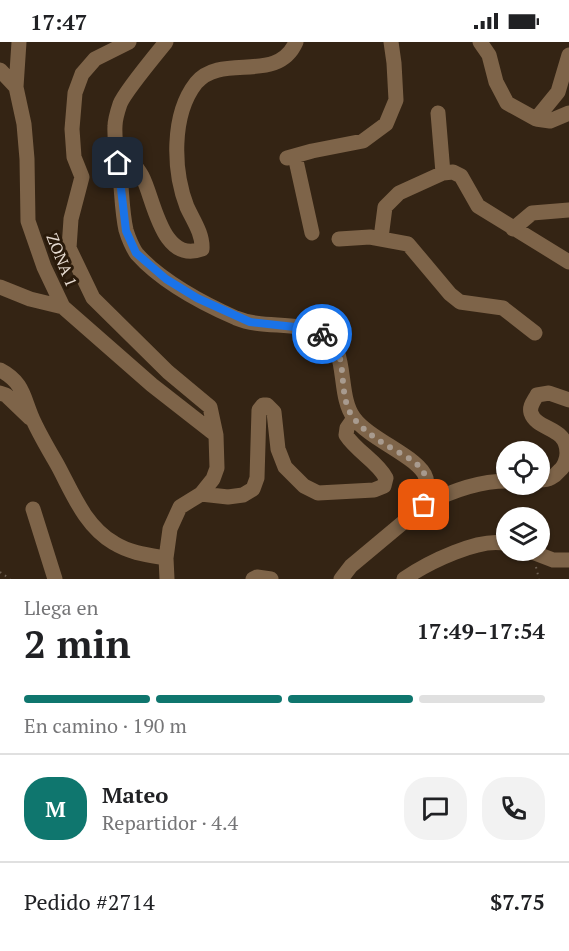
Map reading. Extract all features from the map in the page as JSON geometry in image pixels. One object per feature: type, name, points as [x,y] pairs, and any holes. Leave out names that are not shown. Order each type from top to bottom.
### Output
[{"type":"street","name":"ZONA 1","points":[[19,42],[16,87],[24,124],[28,221],[44,267],[63,307],[152,385],[216,435]]},
{"type":"street","points":[[129,42],[95,58],[82,74],[75,93],[72,129],[74,157],[82,177],[71,219],[69,248],[93,298],[168,372],[210,407],[216,435],[217,468],[213,479],[201,494],[180,507],[170,529],[166,558],[167,579]]},
{"type":"street","points":[[166,42],[121,101],[114,125],[126,231],[136,253],[166,279],[234,317],[250,322],[304,328],[321,333],[332,341],[338,354],[346,403],[354,418],[386,446],[416,462],[426,476],[427,490],[424,505]]},
{"type":"street","points":[[116,140],[142,176],[161,228],[178,248],[193,252],[202,249],[203,240],[186,204],[176,162],[177,136],[184,107],[196,83],[207,74],[223,69],[269,65],[287,57],[296,42]]},
{"type":"street","points":[[312,233],[291,157],[363,141],[386,124],[396,100],[391,42]]},
{"type":"street","points":[[480,42],[489,55],[496,82],[507,103],[536,119],[550,121],[569,113]]},
{"type":"street","points":[[536,119],[558,92],[569,56]]},
{"type":"street","points":[[0,70],[16,87]]},
{"type":"street","points":[[438,112],[443,173]]},
{"type":"street","points":[[381,238],[385,207],[399,193],[443,173],[453,172],[461,176],[478,206],[569,262]]},
{"type":"street","points":[[513,229],[532,213],[569,210]]},
{"type":"street","points":[[339,239],[370,237],[408,244],[450,294],[460,302],[502,308],[535,333]]},
{"type":"street","points":[[0,286],[30,299],[63,307]]},
{"type":"street","points":[[0,370],[15,379],[24,394],[32,420],[84,515],[98,532],[133,552],[166,558]]},
{"type":"street","points":[[0,393],[6,395],[32,420]]},
{"type":"street","points":[[550,479],[563,468],[567,455],[565,441],[555,431],[531,415],[531,407],[537,395],[549,393],[569,400]]},
{"type":"street","points":[[201,494],[243,495],[253,489],[257,478],[260,410],[263,405],[271,407],[274,412],[278,449],[285,467],[304,486],[318,493],[374,490],[384,486],[386,478],[383,472],[352,444],[346,435],[347,428],[354,418]]},
{"type":"street","points":[[341,579],[351,566],[424,505],[450,493],[496,481]]},
{"type":"street","points":[[33,509],[55,579]]},
{"type":"street","points":[[404,579],[476,544],[496,542]]},
{"type":"street","points":[[550,559],[569,560]]},
{"type":"street","points":[[253,579],[257,577],[271,579]]},
{"type":"path","points":[[0,572],[10,579]]},
{"type":"way so far","points":[[322,334],[332,341],[338,354],[346,403],[354,418],[386,446],[416,462],[426,476],[427,490],[424,505]]},
{"type":"route","points":[[118,163],[126,231],[136,253],[166,279],[234,317],[274,326],[304,328],[322,334]]}]
